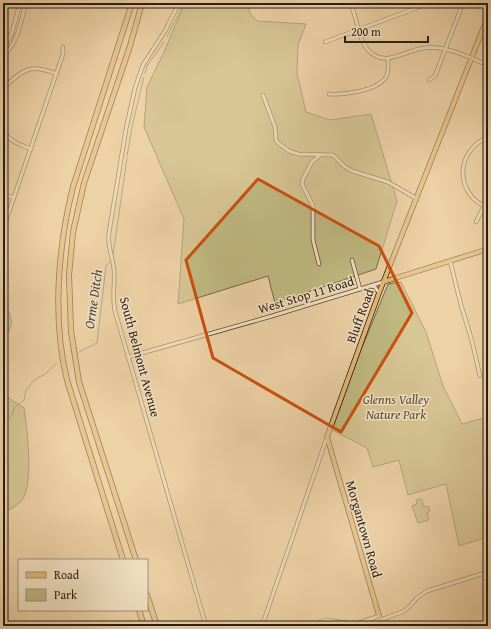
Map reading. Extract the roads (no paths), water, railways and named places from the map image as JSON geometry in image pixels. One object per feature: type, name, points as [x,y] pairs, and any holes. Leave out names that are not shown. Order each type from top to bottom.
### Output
[{"type":"highway","points":[[123,559],[67,380],[59,325],[59,295],[62,246],[73,187],[132,3]]},
{"type":"highway","points":[[136,559],[78,376],[71,331],[69,275],[73,232],[84,183],[130,46],[142,3]]},
{"type":"highway","points":[[148,598],[157,626]]},
{"type":"highway","points":[[139,611],[144,626]]},
{"type":"main road","name":"Bluff Road","points":[[327,437],[383,282],[488,16]]},
{"type":"main road","name":"West Stop 11 Road","points":[[383,282],[488,249]]},
{"type":"main road","points":[[388,269],[392,276],[396,278]]},
{"type":"main road","name":"Morgantown Road","points":[[327,437],[382,626]]},
{"type":"street","points":[[3,48],[12,33],[20,3]]},
{"type":"street","points":[[3,56],[18,35],[26,3]]},
{"type":"street","name":"South Belmont Avenue","points":[[179,3],[165,31],[143,65],[135,88],[126,129],[109,233],[108,248],[114,271],[114,306],[206,626]]},
{"type":"street","points":[[350,3],[363,43],[368,51],[379,58],[388,59],[423,48],[434,47],[445,49],[488,65]]},
{"type":"street","points":[[325,42],[430,3]]},
{"type":"street","points":[[429,80],[435,76],[461,3]]},
{"type":"street","points":[[3,229],[63,54],[63,47]]},
{"type":"street","points":[[330,94],[348,94],[382,82],[388,73],[388,59]]},
{"type":"street","points":[[3,88],[20,73],[28,69],[39,68],[56,74]]},
{"type":"street","points":[[263,95],[275,126],[276,140],[278,143],[290,151],[298,154],[333,155],[344,166],[352,171],[388,182],[417,199]]},
{"type":"street","points":[[488,108],[484,119],[488,133]]},
{"type":"street","points":[[3,127],[6,136],[30,149]]},
{"type":"street","points":[[488,137],[477,143],[470,150],[465,160],[463,171],[464,182],[469,193],[475,201],[488,208]]},
{"type":"street","points":[[319,264],[312,240],[313,206],[302,184],[312,162],[320,155]]},
{"type":"street","points":[[3,194],[14,198]]},
{"type":"street","points":[[476,222],[484,206]]},
{"type":"street","points":[[352,260],[360,289]]},
{"type":"street","points":[[450,261],[480,376]]},
{"type":"street","name":"West Stop 11 Road","points":[[128,357],[272,316],[383,282]]},
{"type":"street","points":[[370,286],[376,288],[379,294]]},
{"type":"street","name":"Bluff Road","points":[[262,626],[327,437]]},
{"type":"street","points":[[310,626],[329,620],[362,625],[402,612],[418,597],[427,592],[488,572]]},
{"type":"street","points":[[328,626],[329,620]]},
{"type":"water","points":[[3,298],[12,321],[9,332],[3,334]]},
{"type":"waterway","name":"Orme Ditch","points":[[167,37],[184,3]]},
{"type":"waterway","name":"Orme Ditch","points":[[145,73],[147,66],[164,42]]},
{"type":"waterway","name":"Orme Ditch","points":[[127,156],[133,122],[144,77]]},
{"type":"waterway","name":"Orme Ditch","points":[[113,255],[127,158]]},
{"type":"waterway","name":"Orme Ditch","points":[[79,352],[97,343],[106,266],[110,262]]},
{"type":"waterway","name":"Orme Ditch","points":[[3,428],[12,415],[14,408],[24,400],[26,390],[34,380],[45,374],[57,363]]},
{"type":"park label","name":"Glenns Valley Nature Park","points":[[396,406]]}]
